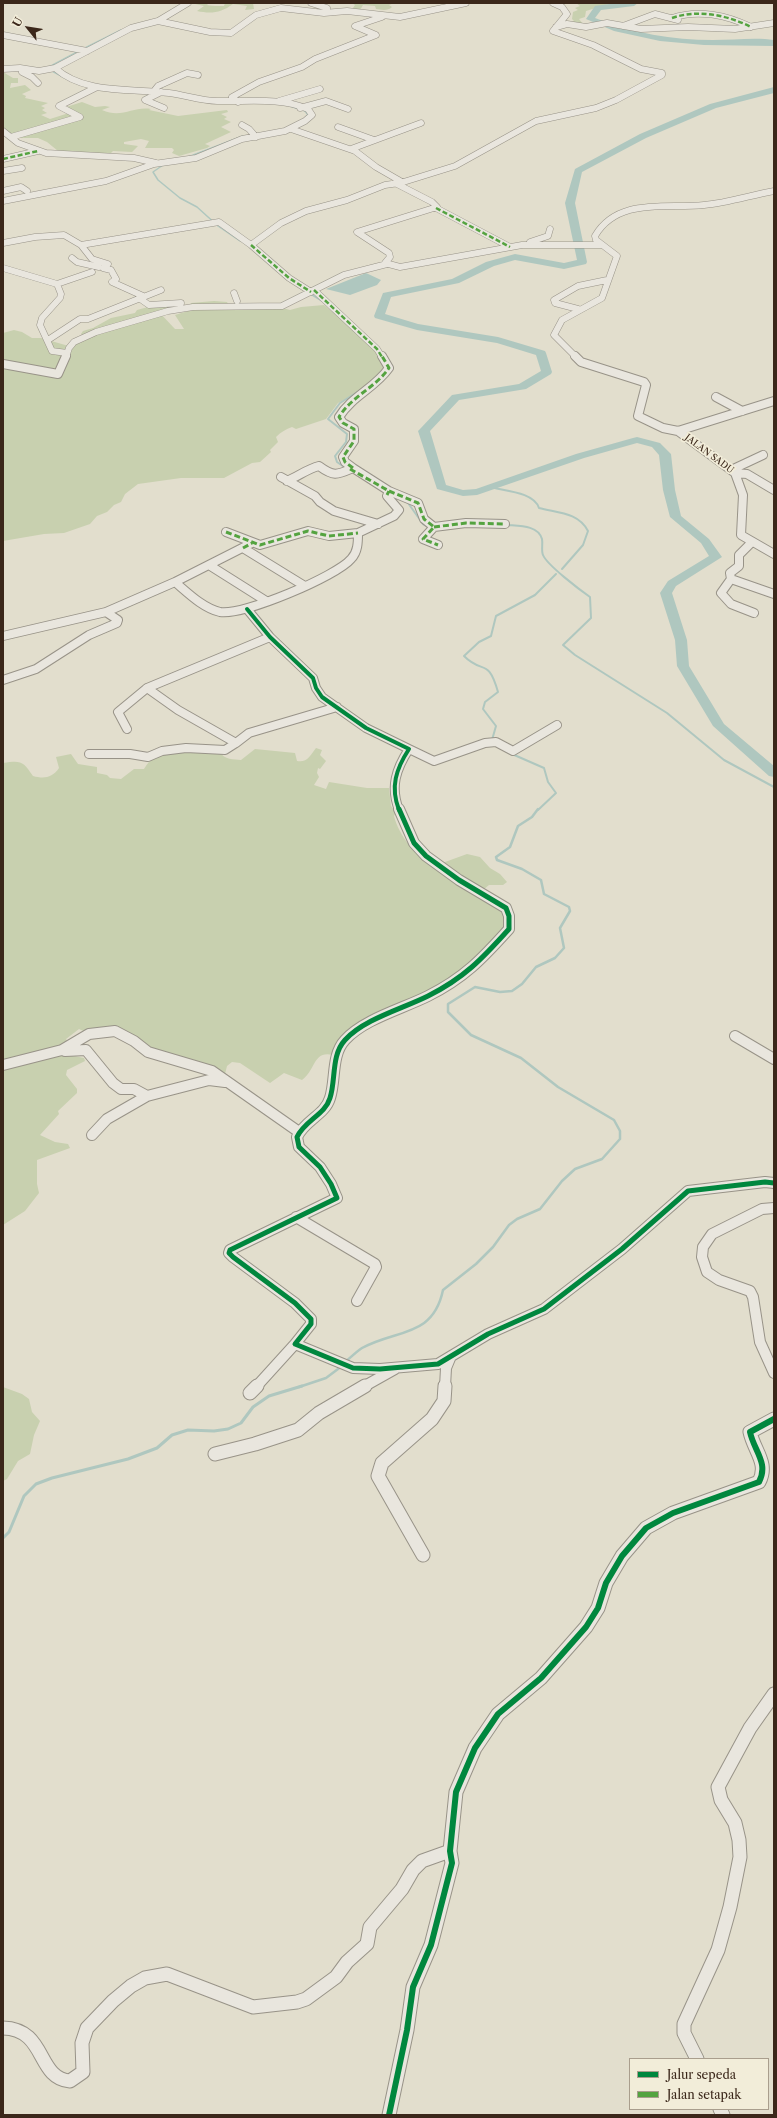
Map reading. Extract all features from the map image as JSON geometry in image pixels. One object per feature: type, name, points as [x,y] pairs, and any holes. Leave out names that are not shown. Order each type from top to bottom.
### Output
[{"type":"street","points":[[47,69],[131,28],[158,21],[188,3]]},
{"type":"street","points":[[312,3],[313,5],[343,11],[384,16],[409,16],[466,3]]},
{"type":"street","points":[[251,245],[281,223],[306,211],[347,200],[385,185],[400,183],[455,166],[536,121],[587,110],[616,100],[663,74],[641,69],[593,45],[553,31],[567,14],[562,7],[553,3]]},
{"type":"street","points":[[158,21],[210,32],[231,33],[236,32],[256,15],[281,8],[324,13],[343,11]]},
{"type":"street","points":[[672,18],[681,15],[700,15],[708,13],[737,20],[751,27]]},
{"type":"street","points":[[623,26],[655,14],[684,21],[694,17]]},
{"type":"street","points":[[239,103],[232,97],[259,82],[302,67],[314,59],[376,35],[355,26],[384,16]]},
{"type":"street","points":[[556,26],[567,24],[589,26],[602,23],[646,29],[688,27],[735,29],[774,23]]},
{"type":"street","points":[[3,35],[84,50]]},
{"type":"street","points":[[12,69],[29,75],[38,83]]},
{"type":"street","points":[[47,69],[47,77]]},
{"type":"street","points":[[3,70],[47,69],[95,88],[158,93],[204,103],[216,104],[277,102],[320,89]]},
{"type":"street","points":[[158,93],[158,86],[187,73],[198,75]]},
{"type":"street","points":[[11,137],[80,117],[59,106],[95,88]]},
{"type":"street","points":[[158,93],[145,100],[164,108]]},
{"type":"street","points":[[3,201],[106,181],[133,170],[196,158],[232,140],[255,135],[278,134],[300,117],[326,101],[348,109]]},
{"type":"street","points":[[277,102],[287,106],[300,117],[307,139],[352,149],[400,183],[398,185],[437,205],[436,208],[510,247]]},
{"type":"street","points":[[352,149],[421,123]]},
{"type":"street","points":[[242,125],[255,135]]},
{"type":"street","points":[[338,127],[374,140]]},
{"type":"street","points":[[3,131],[11,137],[38,151]]},
{"type":"street","points":[[3,160],[15,154],[21,156],[38,151],[134,158],[159,164]]},
{"type":"street","points":[[3,171],[22,168]]},
{"type":"street","points":[[3,191],[20,187],[27,191]]},
{"type":"street","points":[[774,191],[704,205],[631,209],[607,221],[596,232],[596,240],[616,256],[601,299],[578,309],[568,316],[557,326],[554,335],[581,362],[644,382],[646,385],[638,416],[663,428],[678,431],[774,401]]},
{"type":"street","points":[[386,264],[385,263],[390,257],[389,253],[357,231],[436,208]]},
{"type":"street","points":[[81,245],[219,222],[251,245],[289,278],[310,292],[377,349],[389,368],[381,381],[349,401],[339,417],[343,423],[354,429],[356,437],[353,444],[343,457],[345,462],[350,469],[388,493],[418,503],[424,519],[433,528]]},
{"type":"street","points":[[522,245],[548,236],[550,230]]},
{"type":"street","points":[[3,243],[35,237],[64,235],[81,245],[92,259],[108,264],[103,268]]},
{"type":"street","points":[[3,364],[58,374],[61,371],[69,348],[74,342],[85,337],[139,319],[193,307],[254,305],[282,306],[350,273],[386,264],[400,267],[413,266],[478,251],[522,245],[602,245]]},
{"type":"street","points":[[72,258],[77,262],[112,271],[116,279],[112,282],[141,297],[146,304],[237,301],[254,305]]},
{"type":"street","points":[[3,268],[57,284],[92,272]]},
{"type":"street","points":[[578,309],[555,302],[554,300],[578,286],[607,280]]},
{"type":"street","points":[[57,284],[61,294],[60,298],[40,321],[40,325],[52,351],[67,354]]},
{"type":"street","points":[[48,340],[80,319],[88,319],[161,290]]},
{"type":"street","points":[[234,293],[237,301]]},
{"type":"street","points":[[716,396],[742,411]]},
{"type":"street","name":"JALAN SADU","points":[[678,431],[733,471],[743,495],[740,530],[744,537],[774,554]]},
{"type":"street","points":[[733,471],[763,455]]},
{"type":"street","points":[[350,469],[337,475],[328,473],[319,466],[308,469],[304,474],[284,479],[315,496],[319,501],[344,515],[378,524]]},
{"type":"street","points":[[733,471],[747,474],[774,490]]},
{"type":"street","points":[[226,532],[252,543],[265,545],[308,531],[330,536],[358,533],[394,516],[399,510],[388,493]]},
{"type":"street","points":[[438,545],[423,539],[433,528],[466,523],[505,524]]},
{"type":"street","points":[[175,582],[208,608],[224,613],[247,609],[351,562],[356,555],[358,533]]},
{"type":"street","points":[[752,542],[739,555],[739,566],[730,573],[731,579],[721,591],[724,600],[733,605],[754,612]]},
{"type":"street","points":[[3,636],[106,612],[175,582],[252,543]]},
{"type":"street","points":[[243,548],[303,585]]},
{"type":"street","points":[[209,565],[266,601]]},
{"type":"street","points":[[731,579],[774,594]]},
{"type":"street","points":[[247,609],[270,637],[314,678],[316,688],[322,697],[366,728],[434,761],[476,744],[491,742],[513,751],[557,725]]},
{"type":"street","points":[[3,680],[36,669],[89,635],[118,623],[118,620],[106,612]]},
{"type":"street","points":[[126,729],[118,712],[147,688],[270,637]]},
{"type":"street","points":[[147,688],[178,710],[236,743]]},
{"type":"street","points":[[89,754],[130,754],[148,756],[162,751],[186,748],[225,750],[250,733],[337,708]]},
{"type":"street","points":[[250,1392],[295,1344],[311,1324],[311,1319],[295,1304],[229,1253],[233,1247],[337,1197],[319,1166],[297,1143],[299,1132],[326,1106],[334,1081],[340,1046],[350,1035],[360,1028],[440,989],[466,974],[483,958],[509,929],[506,908],[430,859],[416,846],[395,805],[394,791],[398,766],[409,749]]},
{"type":"street","points":[[3,1065],[59,1051],[72,1046],[89,1034],[115,1031],[134,1041],[148,1052],[212,1071],[299,1132]]},
{"type":"street","points":[[735,1036],[774,1059]]},
{"type":"street","points":[[59,1051],[86,1050],[113,1083],[121,1089],[134,1089],[147,1096]]},
{"type":"street","points":[[92,1136],[107,1120],[147,1096],[209,1080],[227,1082]]},
{"type":"street","points":[[295,1344],[348,1367],[396,1368],[438,1364],[488,1334],[544,1309],[622,1249],[688,1191],[765,1182],[774,1183]]},
{"type":"street","points":[[774,1208],[762,1209],[712,1234],[707,1238],[702,1253],[702,1266],[708,1274],[718,1280],[750,1291],[753,1297],[760,1342],[774,1373]]},
{"type":"street","points":[[296,1217],[375,1264],[376,1267],[357,1301]]},
{"type":"street","points":[[423,1555],[378,1476],[382,1463],[432,1419],[444,1402],[446,1368],[451,1356]]},
{"type":"street","points":[[215,1454],[255,1444],[298,1430],[341,1399],[396,1368]]},
{"type":"street","points":[[389,2115],[407,2030],[413,1987],[431,1945],[452,1864],[450,1851],[456,1792],[475,1748],[484,1732],[498,1714],[541,1678],[586,1627],[598,1608],[606,1583],[622,1556],[646,1528],[673,1513],[758,1482],[763,1476],[764,1467],[750,1432],[774,1419]]},
{"type":"street","points":[[696,2058],[684,2033],[684,2024],[718,1950],[730,1907],[740,1857],[739,1840],[734,1823],[721,1800],[718,1787],[750,1728],[774,1694]]},
{"type":"street","points":[[3,2028],[15,2030],[29,2038],[39,2048],[48,2069],[64,2080],[70,2081],[83,2072],[82,2043],[87,2028],[113,2001],[145,1978],[167,1974],[252,2007],[275,2006],[301,2001],[325,1987],[339,1974],[347,1962],[367,1944],[370,1926],[402,1889],[413,1870],[422,1861],[432,1856],[450,1851]]},
{"type":"green space","points":[[191,3],[209,3],[207,5],[224,6],[225,3],[253,3],[254,9],[245,10],[247,6],[233,4],[220,11],[207,12],[197,11],[204,6]]},
{"type":"green space","points":[[352,3],[394,3],[389,5],[392,7],[385,10],[376,9],[375,6],[363,5],[359,12],[351,11],[355,5]]},
{"type":"green space","points":[[576,3],[612,3],[586,11],[585,17],[579,19],[583,24],[567,23],[574,21],[572,19],[573,12],[578,10],[575,8],[580,6]]},
{"type":"green space","points":[[3,72],[13,78],[18,78],[18,83],[11,83],[10,88],[25,85],[31,90],[22,94],[26,96],[25,98],[48,103],[41,106],[45,108],[42,110],[47,113],[41,115],[50,119],[69,113],[66,107],[82,102],[95,107],[110,107],[102,110],[116,113],[139,109],[151,109],[149,110],[178,116],[227,110],[228,112],[221,114],[227,117],[224,119],[231,122],[221,127],[231,132],[205,144],[210,146],[207,148],[179,156],[172,153],[174,150],[172,148],[145,148],[149,141],[141,139],[124,142],[124,144],[138,146],[132,152],[113,151],[109,155],[58,151],[47,142],[38,138],[16,138],[3,130]]},
{"type":"green space","points":[[214,301],[227,302],[229,306],[279,307],[290,310],[301,307],[324,305],[367,342],[386,369],[367,387],[338,403],[326,419],[296,429],[292,427],[282,432],[276,437],[278,442],[270,450],[271,452],[260,462],[252,463],[224,478],[181,478],[138,484],[125,494],[121,502],[114,505],[107,512],[97,516],[90,524],[64,533],[44,534],[3,541],[3,333],[14,330],[22,332],[32,338],[41,338],[72,347],[84,338],[81,334],[83,331],[93,328],[111,318],[135,313],[137,310],[148,307],[167,306],[167,309],[159,312],[175,329],[184,329],[175,315],[188,311],[191,303]]},
{"type":"green space","points":[[316,748],[322,750],[320,755],[326,761],[320,769],[318,768],[317,773],[319,777],[314,785],[326,789],[329,782],[367,788],[389,788],[391,806],[396,812],[394,816],[400,831],[409,845],[427,862],[434,866],[467,854],[480,857],[490,868],[500,874],[507,882],[503,885],[489,885],[483,890],[502,909],[507,929],[464,973],[358,1027],[333,1055],[326,1054],[318,1058],[307,1076],[302,1080],[284,1073],[270,1083],[240,1063],[232,1062],[227,1066],[225,1074],[154,1053],[121,1032],[88,1033],[79,1029],[66,1039],[68,1042],[64,1054],[84,1058],[85,1061],[67,1070],[66,1075],[77,1089],[77,1093],[58,1111],[59,1114],[40,1135],[55,1142],[68,1144],[70,1148],[37,1160],[37,1184],[39,1193],[25,1211],[3,1225],[3,763],[18,762],[27,767],[33,776],[48,777],[54,774],[59,768],[56,757],[71,754],[78,764],[97,767],[97,773],[107,775],[110,778],[121,779],[134,769],[144,769],[151,760],[158,755],[175,751],[220,752],[227,758],[241,760],[255,749],[295,753],[297,761],[303,761],[308,758]]},
{"type":"green space","points":[[3,1387],[22,1394],[29,1399],[32,1412],[40,1421],[34,1435],[30,1454],[18,1461],[7,1479],[3,1481]]},
{"type":"water","points":[[366,273],[381,280],[377,285],[350,295],[326,289]]},
{"type":"waterway","points":[[634,3],[598,8],[590,19],[617,29],[660,39],[704,42],[757,41],[774,43]]},
{"type":"waterway","points":[[83,49],[121,30]]},
{"type":"waterway","points":[[49,67],[79,51]]},
{"type":"waterway","points":[[50,70],[67,79]]},
{"type":"waterway","points":[[774,90],[713,106],[643,136],[578,171],[570,203],[582,262],[564,266],[515,257],[490,264],[455,281],[387,295],[379,316],[417,327],[498,340],[541,353],[547,372],[522,387],[456,397],[424,431],[441,487],[463,493],[477,492],[580,456],[637,440],[656,445],[665,454],[669,490],[676,517],[705,541],[716,557],[672,584],[666,593],[681,640],[683,666],[719,726],[774,773]]},
{"type":"waterway","points":[[290,106],[305,111],[308,115],[306,117]]},
{"type":"waterway","points":[[188,157],[243,136]]},
{"type":"waterway","points":[[163,165],[153,172],[158,180],[180,198],[197,207],[218,226],[240,241]]},
{"type":"waterway","points":[[296,285],[322,301]]},
{"type":"waterway","points":[[347,469],[337,462],[335,456],[346,442],[347,434],[328,419],[340,403],[359,391]]},
{"type":"waterway","points":[[490,487],[525,495],[536,503],[539,508],[566,514],[579,520],[584,525],[588,531],[583,545],[562,569]]},
{"type":"waterway","points":[[408,503],[423,524],[431,528]]},
{"type":"waterway","points":[[507,525],[528,527],[537,531],[542,539],[542,553],[546,559],[564,577],[590,597],[591,618],[563,645],[575,655],[667,713],[724,760],[774,787]]},
{"type":"waterway","points":[[492,740],[496,726],[483,709],[485,702],[498,692],[488,670],[476,665],[464,656],[479,642],[491,636],[496,616],[535,595],[556,574]]},
{"type":"waterway","points":[[512,754],[544,768],[548,782],[556,793],[538,810]]},
{"type":"waterway","points":[[345,1362],[362,1348],[375,1342],[412,1330],[431,1317],[438,1305],[443,1290],[476,1264],[493,1247],[509,1225],[517,1219],[540,1209],[562,1181],[575,1169],[602,1159],[620,1139],[620,1131],[614,1120],[558,1087],[521,1058],[471,1035],[448,1012],[448,1004],[475,987],[500,992],[512,991],[522,984],[536,967],[555,958],[564,948],[560,928],[570,911],[569,907],[544,894],[541,880],[522,869],[497,860],[496,857],[510,847],[518,826],[532,817],[538,809]]},
{"type":"waterway","points":[[302,1386],[326,1378],[342,1366]]},
{"type":"waterway","points":[[3,1538],[9,1532],[24,1496],[36,1484],[52,1478],[128,1459],[157,1448],[172,1435],[188,1430],[214,1431],[228,1429],[241,1423],[253,1407],[269,1396],[302,1386]]},
{"type":"marked path","points":[[672,18],[681,15],[701,15],[708,13],[737,20],[751,27]]},
{"type":"marked path","points":[[3,159],[38,151]]},
{"type":"marked path","points":[[436,208],[510,247]]},
{"type":"marked path","points":[[251,245],[289,278],[311,292]]},
{"type":"marked path","points":[[314,290],[377,349],[389,368],[384,376],[350,402],[339,417],[343,423],[354,429],[354,441],[343,457],[345,462],[353,468]]},
{"type":"marked path","points":[[350,469],[383,486],[389,491],[387,495]]},
{"type":"marked path","points":[[389,491],[418,503],[424,519],[434,527],[423,539],[438,545]]},
{"type":"marked path","points":[[434,527],[466,523],[505,524]]},
{"type":"marked path","points":[[226,532],[260,545],[308,531],[329,536],[358,533]]},
{"type":"marked path","points":[[243,548],[252,543]]},
{"type":"cycle path","points":[[247,609],[270,637],[313,678],[316,688],[322,697],[366,728],[409,749],[398,769],[394,787],[397,805],[414,843],[426,856],[448,873],[506,908],[509,916],[509,929],[483,958],[466,973],[428,996],[360,1027],[346,1038],[340,1046],[336,1061],[332,1091],[327,1106],[303,1127],[297,1137],[299,1147],[320,1167],[331,1184],[337,1198],[230,1250],[229,1253],[233,1257],[295,1303],[311,1319],[311,1324],[295,1344],[353,1368],[380,1369],[438,1364],[488,1334],[544,1309],[622,1249],[688,1191],[765,1182],[774,1183]]},
{"type":"cycle path","points":[[389,2115],[407,2030],[413,1987],[431,1945],[452,1863],[450,1851],[456,1792],[475,1748],[498,1714],[541,1678],[586,1627],[598,1608],[606,1583],[622,1556],[646,1528],[673,1513],[759,1482],[763,1475],[763,1462],[754,1445],[750,1432],[774,1419]]}]
